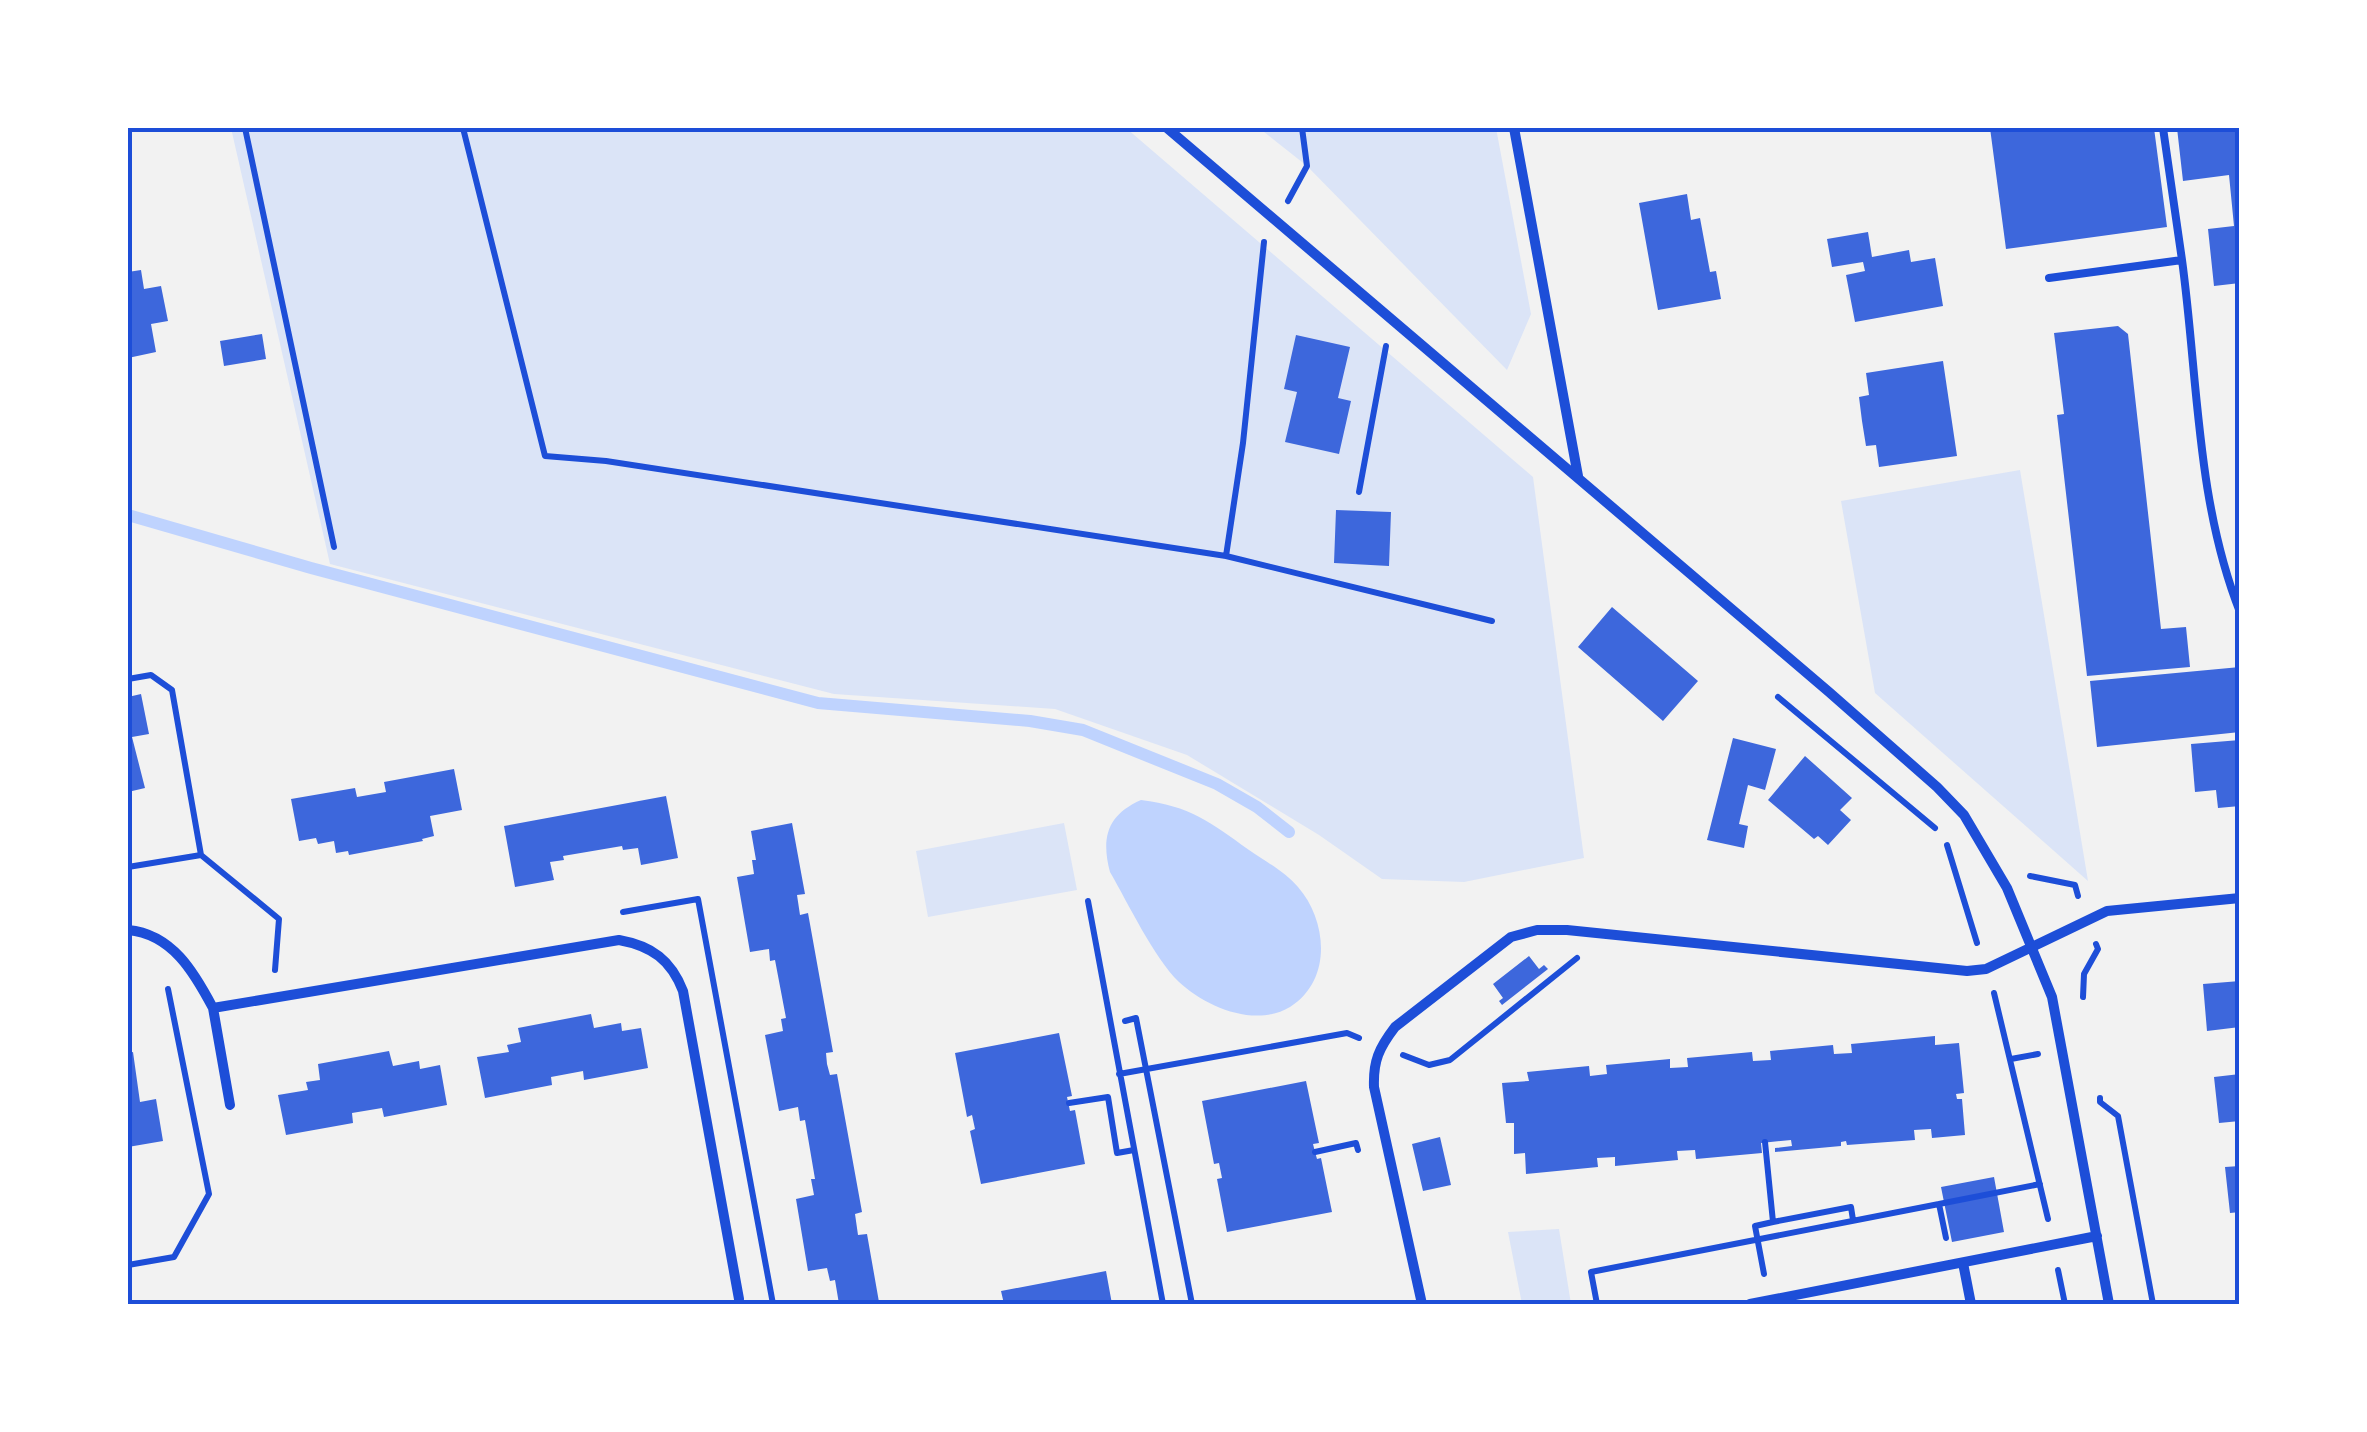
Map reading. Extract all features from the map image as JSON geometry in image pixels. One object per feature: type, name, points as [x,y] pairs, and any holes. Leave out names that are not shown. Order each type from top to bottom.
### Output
[{"type":"street","points":[[1167,128],[1578,476],[1937,787],[1964,816],[2007,888],[2034,946],[2057,1018],[2109,1304]]},
{"type":"street","points":[[1514,128],[1578,476]]},
{"type":"street","points":[[1422,1304],[1374,1088],[1373,1064],[1395,1027],[1511,937],[1536,930],[1567,930],[1986,970],[2107,910],[2240,898]]},
{"type":"street","points":[[128,930],[141,931],[167,944],[186,962],[213,1008],[230,1106]]},
{"type":"street","points":[[213,1008],[620,940],[661,956],[676,973],[683,991],[739,1298]]},
{"type":"street","points":[[1750,1304],[2097,1236]]},
{"type":"street","points":[[1957,1264],[1971,1304]]},
{"type":"lane","points":[[2163,128],[2212,510],[2228,584],[2240,612]]},
{"type":"lane","points":[[2049,278],[2182,260]]},
{"type":"path","points":[[245,128],[334,547]]},
{"type":"path","points":[[463,128],[546,456],[606,460],[1226,556],[1492,621]]},
{"type":"path","points":[[1302,128],[1306,166]]},
{"type":"path","points":[[1226,556],[1244,443],[1262,245]]},
{"type":"path","points":[[1359,492],[1384,349]]},
{"type":"path","points":[[128,867],[201,855]]},
{"type":"path","points":[[2007,888],[2032,874],[2075,885],[2084,922],[2098,949],[2084,974],[2084,1006]]},
{"type":"path","points":[[1088,901],[1163,1304]]},
{"type":"path","points":[[1120,1074],[1347,1033],[1428,1065],[1450,1060],[1581,955]]},
{"type":"path","points":[[128,1265],[174,1257],[210,1194],[167,985]]},
{"type":"path","points":[[1975,996],[1995,998]]},
{"type":"path","points":[[1125,1021],[1136,1018],[1192,1304]]},
{"type":"path","points":[[2011,1059],[2044,1053]]},
{"type":"path","points":[[2097,1082],[2100,1102],[2118,1116],[2153,1304]]},
{"type":"path","points":[[1069,1103],[1108,1097],[1117,1152],[1134,1150]]},
{"type":"path","points":[[1766,1142],[1773,1222]]},
{"type":"path","points":[[1598,1304],[1591,1272],[2040,1184]]},
{"type":"path","points":[[1940,1204],[1957,1264]]},
{"type":"path","points":[[1770,1300],[1755,1226],[1851,1207],[1853,1220]]},
{"type":"shaded area","points":[[231,128],[1126,128],[1533,477],[1584,858],[1464,882],[1382,879],[1319,835],[1187,755],[1055,709],[834,694],[330,564]]},
{"type":"shaded area","points":[[1259,128],[1496,128],[1531,314],[1507,370],[1307,166]]},
{"type":"shaded area","points":[[2020,470],[2088,881],[1875,693],[1841,501]]},
{"type":"shaded area","points":[[1064,823],[1077,890],[928,917],[916,851]]},
{"type":"shaded area","points":[[1559,1229],[1571,1304],[1522,1304],[1508,1232]]},
{"type":"water","points":[[1141,800],[1173,806],[1211,823],[1298,887],[1315,916],[1321,949],[1313,982],[1290,1007],[1262,1015],[1232,1012],[1190,991],[1160,959],[1110,872],[1107,860],[1107,838],[1114,820]]},
{"type":"building","points":[[1990,128],[2154,128],[2167,227],[2006,249]]},
{"type":"building","points":[[2177,128],[2240,128],[2240,283],[2214,286],[2208,229],[2234,226],[2229,175],[2183,181]]},
{"type":"building","points":[[1687,194],[1691,220],[1700,218],[1710,272],[1716,271],[1721,299],[1658,310],[1639,203]]},
{"type":"building","points":[[1868,232],[1872,257],[1909,250],[1911,262],[1935,258],[1943,306],[1855,322],[1846,275],[1865,271],[1863,262],[1832,267],[1827,239]]},
{"type":"building","points":[[141,270],[144,289],[161,286],[168,321],[151,324],[156,352],[128,358],[128,272]]},
{"type":"building","points":[[2118,326],[2128,334],[2161,629],[2186,627],[2190,667],[2087,676],[2057,415],[2064,414],[2054,333]]},
{"type":"building","points":[[262,334],[266,359],[224,366],[220,341]]},
{"type":"building","points":[[1296,335],[1350,347],[1338,398],[1351,401],[1339,454],[1285,442],[1297,392],[1284,389]]},
{"type":"building","points":[[1943,361],[1957,456],[1879,467],[1876,445],[1866,446],[1862,421],[1859,397],[1869,395],[1866,373]]},
{"type":"building","points":[[1336,510],[1391,512],[1389,566],[1334,563]]},
{"type":"building","points":[[1612,607],[1698,681],[1663,721],[1578,647]]},
{"type":"building","points":[[2240,667],[2240,732],[2097,747],[2090,681]]},
{"type":"building","points":[[141,694],[149,734],[132,737],[145,788],[128,792],[128,697]]},
{"type":"building","points":[[1733,738],[1776,749],[1765,790],[1748,785],[1739,824],[1748,826],[1744,848],[1707,840]]},
{"type":"building","points":[[2240,740],[2240,806],[2218,808],[2216,790],[2195,792],[2191,744]]},
{"type":"building","points":[[1805,756],[1852,798],[1840,810],[1851,820],[1828,845],[1818,836],[1814,839],[1768,800]]},
{"type":"building","points":[[454,769],[462,810],[430,816],[434,836],[349,855],[348,851],[336,853],[334,841],[299,841],[291,799],[355,788],[357,797],[386,792],[384,782]]},
{"type":"building","points":[[666,796],[678,858],[641,865],[638,848],[623,850],[622,846],[563,856],[564,860],[550,862],[554,880],[515,887],[504,826]]},
{"type":"building","points":[[792,823],[805,894],[797,895],[800,915],[808,913],[833,1052],[826,1053],[827,1064],[830,1075],[837,1074],[862,1212],[855,1214],[858,1235],[867,1234],[879,1302],[839,1304],[835,1280],[830,1281],[827,1268],[808,1271],[796,1199],[814,1195],[805,1120],[800,1121],[798,1107],[779,1111],[765,1035],[783,1031],[781,1019],[786,1018],[775,960],[770,961],[769,949],[750,952],[737,877],[754,874],[751,831]]},
{"type":"building","points":[[1529,956],[1539,969],[1544,965],[1548,969],[1502,1005],[1499,1001],[1503,998],[1493,984]]},
{"type":"building","points":[[2240,981],[2240,1027],[2207,1031],[2203,984]]},
{"type":"building","points":[[591,1014],[594,1028],[621,1023],[622,1031],[641,1028],[648,1068],[584,1080],[583,1071],[551,1077],[552,1085],[485,1098],[477,1057],[509,1052],[507,1045],[521,1042],[518,1028]]},
{"type":"building","points":[[1059,1033],[1072,1096],[1067,1097],[1070,1111],[1075,1110],[1085,1164],[981,1184],[970,1131],[975,1129],[972,1115],[967,1117],[955,1053]]},
{"type":"building","points":[[1935,1036],[1935,1045],[1959,1043],[1964,1093],[1956,1094],[1957,1099],[1962,1099],[1965,1135],[1932,1138],[1931,1129],[1914,1130],[1915,1140],[1847,1145],[1846,1141],[1841,1146],[1775,1152],[1775,1148],[1792,1146],[1791,1140],[1761,1143],[1762,1153],[1696,1159],[1695,1150],[1677,1151],[1678,1160],[1615,1166],[1615,1157],[1597,1158],[1598,1167],[1526,1174],[1525,1153],[1514,1154],[1514,1123],[1506,1123],[1502,1083],[1529,1081],[1527,1072],[1589,1066],[1590,1076],[1607,1074],[1606,1065],[1670,1059],[1670,1068],[1688,1067],[1687,1058],[1752,1052],[1753,1061],[1771,1060],[1770,1051],[1833,1045],[1834,1054],[1852,1053],[1851,1044]]},
{"type":"building","points":[[389,1051],[393,1066],[419,1061],[420,1069],[440,1065],[447,1105],[384,1117],[382,1108],[352,1113],[353,1123],[286,1135],[278,1095],[308,1090],[306,1082],[320,1080],[318,1064]]},
{"type":"building","points":[[133,1052],[140,1102],[156,1099],[163,1141],[128,1147],[128,1053]]},
{"type":"building","points":[[2240,1074],[2240,1121],[2219,1123],[2214,1077]]},
{"type":"building","points":[[1306,1081],[1319,1143],[1313,1144],[1317,1159],[1321,1158],[1332,1212],[1227,1232],[1217,1179],[1222,1178],[1219,1163],[1214,1164],[1202,1101]]},
{"type":"building","points":[[1440,1137],[1451,1185],[1423,1191],[1412,1144]]},
{"type":"building","points":[[2240,1166],[2240,1212],[2230,1213],[2225,1167]]},
{"type":"building","points":[[1994,1177],[2004,1232],[1952,1242],[1941,1187]]},
{"type":"building","points":[[1106,1271],[1112,1304],[1004,1304],[1001,1291]]},
{"type":"waterway","points":[[128,515],[311,568],[818,703],[1030,721],[1083,730],[1217,784],[1257,807],[1289,832]]}]
